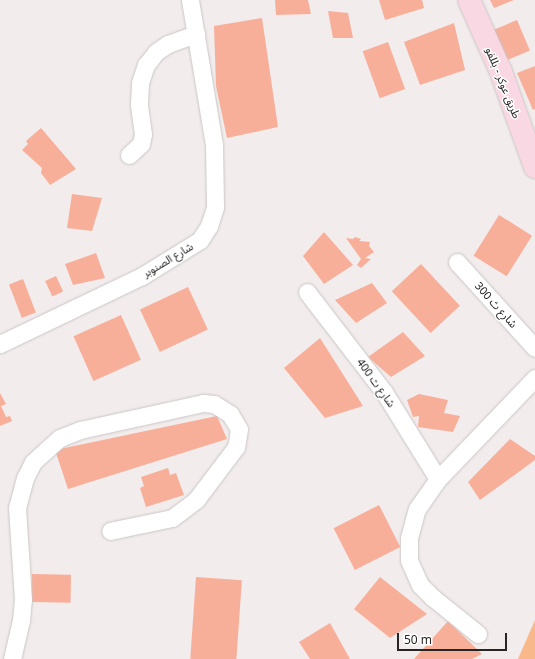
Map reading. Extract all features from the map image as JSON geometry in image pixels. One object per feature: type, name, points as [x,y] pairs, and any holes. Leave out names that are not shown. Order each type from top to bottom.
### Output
[{"type":"street","name":"شارع الصنوبر","points":[[0,344],[142,276],[200,240],[206,231],[215,207],[216,183],[214,145],[190,0]]},
{"type":"street","name":"طريق عوكر - بللفو","points":[[469,0],[501,72],[535,167]]},
{"type":"street","points":[[129,155],[140,144],[143,134],[139,104],[140,83],[146,65],[156,52],[168,44],[196,34]]},
{"type":"street","name":"شارع ث 300","points":[[457,262],[535,348]]},
{"type":"street","name":"شارع ث 400","points":[[307,292],[384,392],[438,479]]},
{"type":"street","points":[[478,634],[432,598],[415,577],[409,560],[409,538],[417,509],[438,479],[535,378]]},
{"type":"street","points":[[12,659],[22,621],[23,600],[16,508],[25,478],[33,462],[56,441],[80,430],[203,403],[214,404],[230,414],[239,429],[236,447],[196,500],[172,518],[110,531]]},
{"type":"shaded area","points":[[535,620],[535,659],[518,659]]},
{"type":"building","points":[[275,0],[308,0],[311,14],[276,15]]},
{"type":"building","points":[[379,0],[422,0],[424,8],[385,20]]},
{"type":"building","points":[[490,0],[514,0],[494,8]]},
{"type":"building","points":[[328,11],[348,13],[353,38],[333,38]]},
{"type":"building","points":[[262,18],[278,127],[227,138],[216,86],[214,26]]},
{"type":"building","points":[[517,20],[530,50],[503,62],[490,31]]},
{"type":"building","points":[[454,23],[465,70],[420,85],[404,42]]},
{"type":"building","points":[[388,42],[405,89],[380,98],[363,51]]},
{"type":"building","points":[[535,66],[535,109],[533,110],[517,73]]},
{"type":"building","points":[[41,128],[76,169],[50,185],[41,173],[42,168],[22,150],[28,144],[26,141]]},
{"type":"building","points":[[72,194],[102,198],[92,231],[67,228]]},
{"type":"building","points":[[499,215],[532,236],[507,276],[474,256]]},
{"type":"building","points":[[324,232],[353,265],[324,284],[303,256]]},
{"type":"building","points":[[355,237],[361,239],[359,241],[370,242],[369,246],[374,252],[365,258],[371,259],[361,268],[357,265],[361,259],[346,238],[353,239]]},
{"type":"building","points":[[96,253],[105,278],[73,285],[65,264]]},
{"type":"building","points":[[421,264],[460,306],[431,333],[392,291]]},
{"type":"building","points":[[56,276],[63,291],[52,296],[45,281]]},
{"type":"building","points":[[23,279],[36,313],[22,318],[9,284]]},
{"type":"building","points":[[372,283],[387,303],[356,323],[335,300]]},
{"type":"building","points":[[188,287],[208,330],[160,352],[140,309]]},
{"type":"building","points":[[121,315],[141,360],[93,381],[73,336]]},
{"type":"building","points":[[403,332],[425,356],[391,377],[368,357]]},
{"type":"building","points":[[320,338],[363,406],[325,418],[284,368]]},
{"type":"building","points":[[0,393],[6,404],[1,406],[6,417],[10,416],[12,421],[0,426]]},
{"type":"building","points":[[419,394],[448,400],[444,413],[460,416],[453,432],[418,427],[419,416],[413,417],[407,400]]},
{"type":"building","points":[[217,416],[227,439],[68,489],[55,450]]},
{"type":"building","points":[[510,439],[535,456],[535,460],[480,500],[468,482]]},
{"type":"building","points":[[168,468],[170,475],[176,473],[184,495],[146,507],[140,488],[144,486],[141,477]]},
{"type":"building","points":[[379,505],[400,547],[355,570],[334,528]]},
{"type":"building","points":[[32,574],[71,575],[71,603],[32,602]]},
{"type":"building","points":[[196,577],[242,580],[236,659],[190,659]]},
{"type":"building","points":[[380,577],[427,614],[390,638],[354,609]]},
{"type":"building","points":[[448,621],[482,654],[472,659],[414,659]]},
{"type":"building","points":[[330,623],[350,659],[310,659],[299,642]]}]
